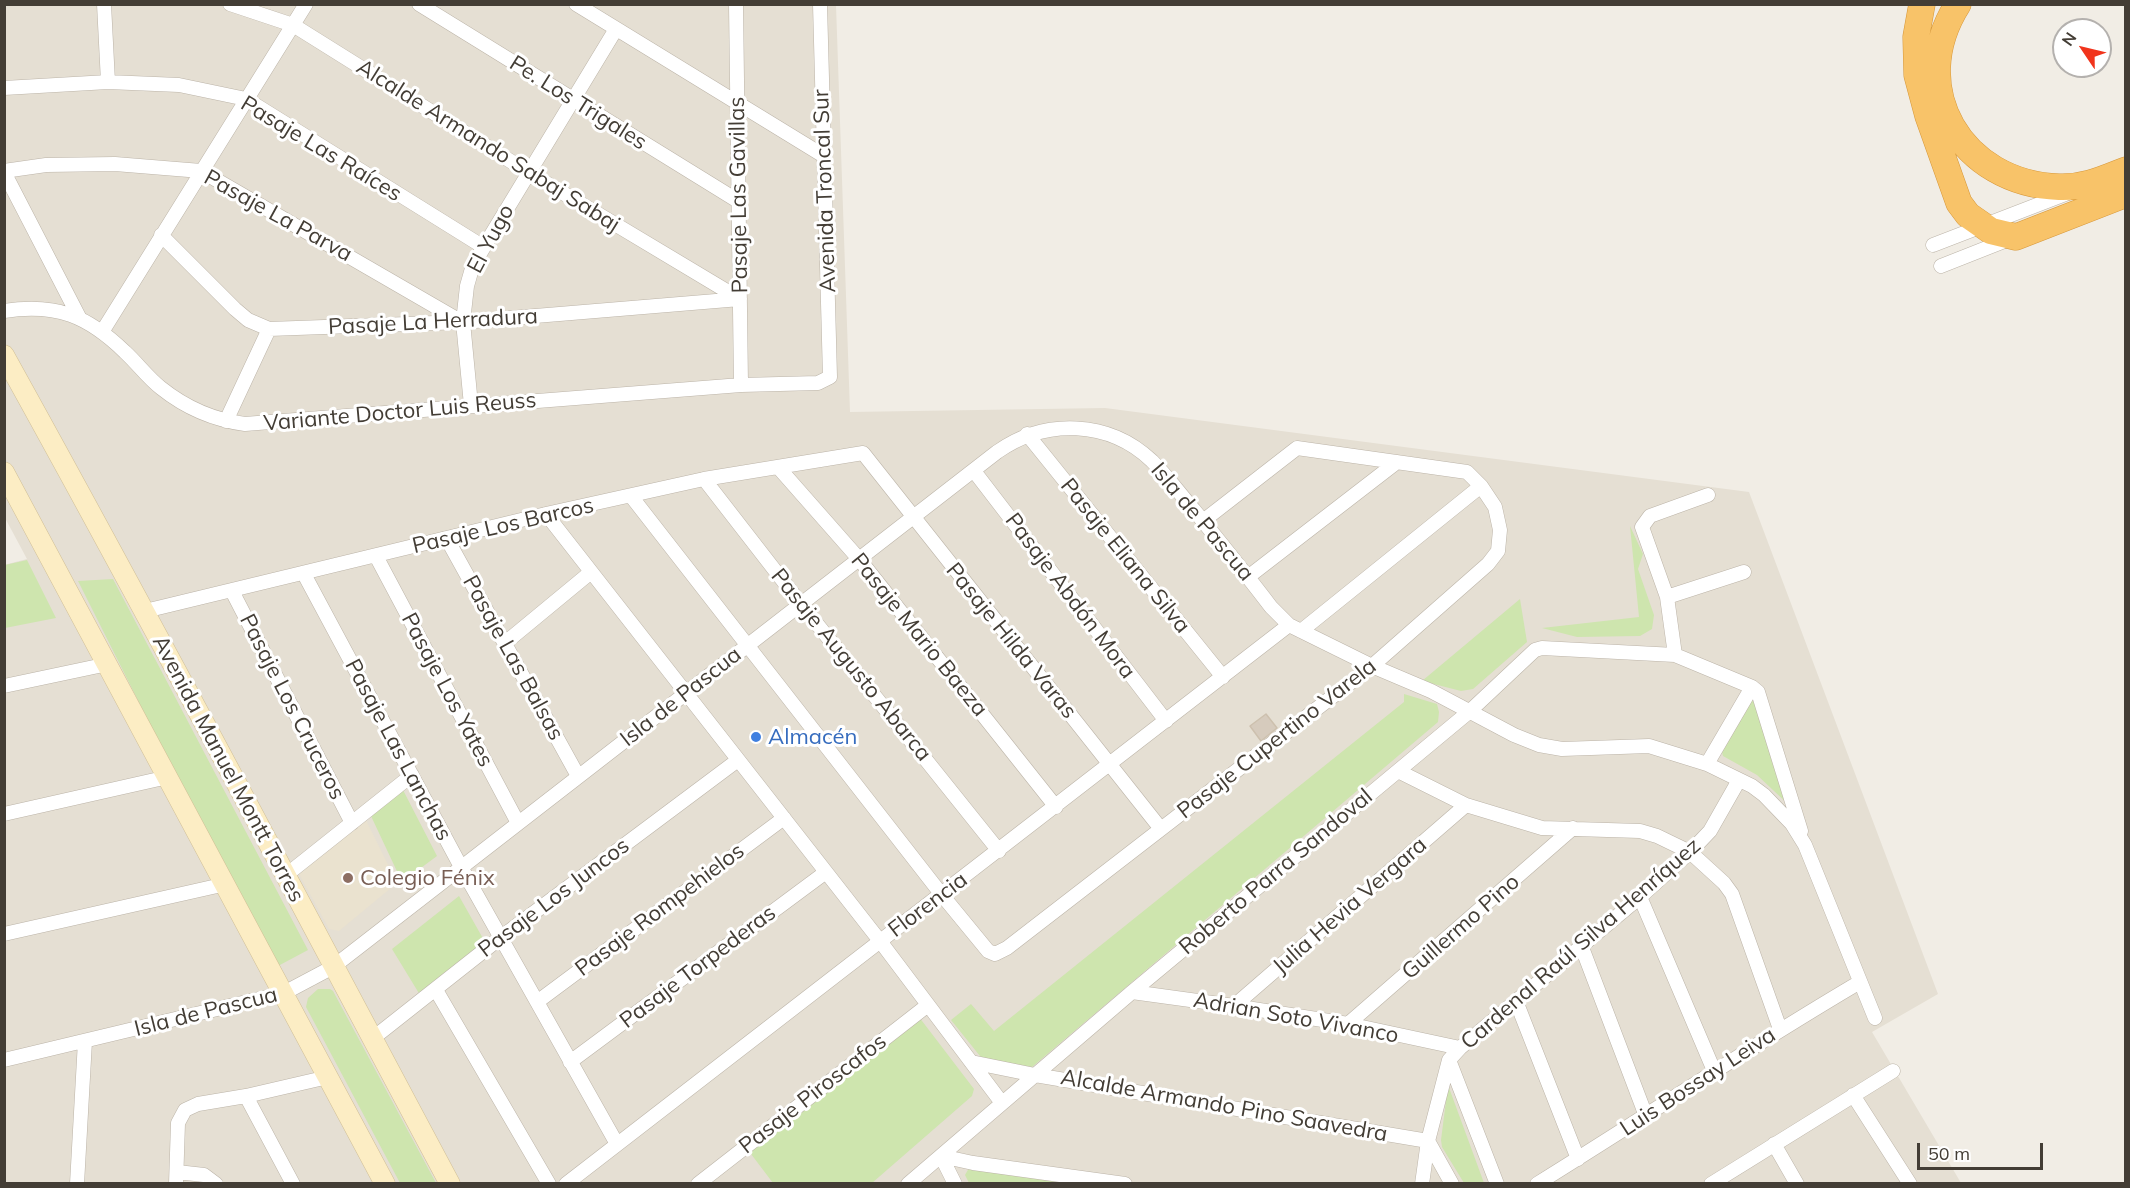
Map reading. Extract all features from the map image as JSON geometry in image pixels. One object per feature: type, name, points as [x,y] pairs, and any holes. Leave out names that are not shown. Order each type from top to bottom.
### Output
[{"type":"highway","points":[[1922,4],[1916,56],[1921,95],[1959,203],[1968,215],[1982,226],[2000,235],[2016,237],[2126,194]]},
{"type":"highway","points":[[1958,4],[1943,34],[1937,70],[1941,105],[1960,139],[1995,169],[2017,179],[2047,186],[2086,185],[2126,170]]},
{"type":"street","points":[[104,4],[108,82]]},
{"type":"street","name":"Alcalde Armando Sabaj Sabaj","points":[[230,4],[293,25],[528,172],[740,299]]},
{"type":"street","points":[[102,332],[306,4]]},
{"type":"street","name":"Pe. Los Trigales","points":[[419,4],[738,201]]},
{"type":"street","points":[[576,4],[824,156]]},
{"type":"street","name":"Pasaje Las Gavillas","points":[[736,4],[741,385]]},
{"type":"street","name":"Avenida Troncal Sur","points":[[820,4],[830,377]]},
{"type":"street","name":"El Yugo","points":[[471,405],[463,322],[467,286],[473,265],[482,246],[616,29]]},
{"type":"street","name":"Pasaje Las Raíces","points":[[4,88],[108,82],[179,85],[246,99],[482,246]]},
{"type":"street","name":"Pasaje La Parva","points":[[4,171],[46,165],[115,164],[201,171],[463,322]]},
{"type":"street","points":[[4,171],[79,317]]},
{"type":"street","points":[[1933,245],[2086,185]]},
{"type":"street","name":"Pasaje La Herradura","points":[[160,236],[248,320],[269,329],[463,322],[740,299]]},
{"type":"street","points":[[1941,266],[2016,237]]},
{"type":"street","name":"Variante Doctor Luis Reuss","points":[[4,311],[22,309],[57,311],[79,317],[102,332],[173,398],[206,415],[245,424],[741,385],[818,383],[830,377]]},
{"type":"street","points":[[226,421],[269,329]]},
{"type":"street","name":"Avenida Manuel Montt Torres","points":[[4,355],[146,611],[450,1184]]},
{"type":"street","name":"Isla de Pascua","points":[[4,1060],[284,993],[333,967],[859,559],[1013,441],[1027,435],[1064,428],[1084,428],[1105,432],[1125,441],[1152,461],[1248,577],[1295,628]]},
{"type":"street","name":"Pasaje Eliana Silva","points":[[1027,435],[1223,677]]},
{"type":"street","points":[[1203,521],[1296,448],[1467,472],[1481,486]]},
{"type":"street","name":"Pasaje Los Barcos","points":[[146,611],[546,514],[704,479],[863,453]]},
{"type":"street","name":"Pasaje Hilda Varas","points":[[863,453],[1161,829]]},
{"type":"street","points":[[1248,577],[1397,462]]},
{"type":"street","name":"Pasaje Mario Baeza","points":[[778,467],[859,559],[1056,807]]},
{"type":"street","name":"Pasaje Abdón Mora","points":[[974,471],[1166,721]]},
{"type":"street","points":[[4,472],[385,1184]]},
{"type":"street","name":"Pasaje Augusto Abarca","points":[[704,479],[999,851]]},
{"type":"street","name":"Florencia","points":[[566,1184],[1223,677],[1295,628],[1481,486]]},
{"type":"street","name":"Pasaje Cupertino Varela","points":[[942,895],[988,951],[995,954],[1007,948],[1372,666],[1488,564],[1498,551],[1500,530],[1495,507],[1481,486]]},
{"type":"street","points":[[1675,655],[1666,597],[1642,526],[1650,516],[1708,495]]},
{"type":"street","points":[[631,496],[942,895]]},
{"type":"street","points":[[546,514],[880,941],[1002,1102]]},
{"type":"street","name":"Pasaje Las Balsas","points":[[447,539],[578,776]]},
{"type":"street","name":"Pasaje Los Yates","points":[[376,556],[518,823]]},
{"type":"street","points":[[505,643],[591,572]]},
{"type":"street","points":[[1666,597],[1744,572]]},
{"type":"street","name":"Pasaje Las Lanchas","points":[[304,574],[461,867],[617,1144]]},
{"type":"street","name":"Pasaje Los Cruceros","points":[[232,591],[352,823]]},
{"type":"street","points":[[1295,628],[1539,745],[1562,749],[1649,746],[1707,764],[1764,795],[1792,824],[1806,845]]},
{"type":"street","name":"Roberto Parra Sandoval","points":[[908,1184],[1132,992],[1470,711],[1530,654],[1542,648],[1675,655],[1752,687]]},
{"type":"street","points":[[4,686],[108,664]]},
{"type":"street","points":[[1707,764],[1752,687],[1758,692],[1806,845],[1875,1018]]},
{"type":"street","name":"Pasaje Los Juncos","points":[[372,1039],[500,938],[738,760]]},
{"type":"street","points":[[1398,771],[1466,805],[1542,828],[1640,831],[1657,836],[1690,852],[1724,883],[1732,894],[1780,1029]]},
{"type":"street","points":[[285,876],[412,775]]},
{"type":"street","points":[[4,814],[168,777]]},
{"type":"street","name":"Cardenal Raúl Silva Henríquez","points":[[1422,1184],[1428,1141],[1449,1060],[1460,1048],[1640,897],[1690,852],[1710,831],[1739,780]]},
{"type":"street","name":"Julia Hevia Vergara","points":[[1234,1006],[1466,805]]},
{"type":"street","name":"Pasaje Rompehielos","points":[[537,1002],[783,818]]},
{"type":"street","name":"Guillermo Pino","points":[[1348,1024],[1573,828]]},
{"type":"street","name":"Pasaje Torpederas","points":[[570,1062],[826,872]]},
{"type":"street","points":[[4,934],[226,884]]},
{"type":"street","points":[[1640,897],[1715,1073]]},
{"type":"street","points":[[1581,945],[1646,1116]]},
{"type":"street","name":"Luis Bossay Leiva","points":[[1537,1184],[1715,1073],[1780,1029],[1860,982]]},
{"type":"street","points":[[436,990],[549,1184]]},
{"type":"street","name":"Adrian Soto Vivanco","points":[[1132,992],[1348,1024],[1460,1048]]},
{"type":"street","points":[[1516,1000],[1578,1159]]},
{"type":"street","name":"Pasaje Piroscafos","points":[[698,1184],[928,1005]]},
{"type":"street","points":[[77,1184],[85,1041]]},
{"type":"street","points":[[1449,1060],[1497,1184]]},
{"type":"street","name":"Alcalde Armando Pino Saavedra","points":[[971,1062],[1428,1141]]},
{"type":"street","points":[[1711,1184],[1893,1071]]},
{"type":"street","points":[[216,1184],[204,1175],[177,1178],[178,1123],[185,1110],[198,1104],[246,1096],[328,1077]]},
{"type":"street","points":[[1853,1095],[1910,1184]]},
{"type":"street","points":[[246,1096],[293,1184]]},
{"type":"street","points":[[1428,1141],[1452,1184]]},
{"type":"street","points":[[1774,1144],[1797,1184]]},
{"type":"street","points":[[941,1156],[955,1184]]},
{"type":"street","points":[[941,1156],[973,1163],[1125,1184]]},
{"type":"shaded area","points":[[5,4],[836,5],[850,412],[1105,408],[1749,492],[1938,994],[1872,1032],[1961,1183],[5,1184],[4,565],[27,559],[4,516]]},
{"type":"shaded area","name":"Colegio Fénix","points":[[365,818],[397,883],[339,931],[329,929],[298,872]]},
{"type":"green space","points":[[1630,526],[1643,554],[1638,569],[1654,615],[1652,629],[1640,636],[1577,637],[1542,628],[1639,617]]},
{"type":"green space","points":[[27,560],[56,618],[5,628],[5,565]]},
{"type":"green space","points":[[113,579],[308,950],[278,966],[179,782],[78,581]]},
{"type":"green space","points":[[1520,599],[1527,642],[1473,689],[1461,691],[1422,681]]},
{"type":"green space","points":[[1404,694],[1437,704],[1438,722],[1032,1067],[984,1061],[951,1020],[971,1004],[994,1031],[1404,702]]},
{"type":"green space","points":[[1749,697],[1757,701],[1790,806],[1757,775],[1723,756],[1722,752]]},
{"type":"green space","points":[[403,790],[437,856],[402,882],[371,816]]},
{"type":"green space","points":[[459,896],[485,942],[420,995],[392,949]]},
{"type":"green space","points":[[318,989],[333,991],[436,1183],[400,1183],[306,1007],[308,998]]},
{"type":"green space","points":[[919,1017],[974,1089],[972,1096],[872,1183],[773,1183],[748,1150]]},
{"type":"green space","points":[[1448,1085],[1484,1183],[1464,1183],[1442,1147]]},
{"type":"green space","points":[[969,1168],[1073,1183],[969,1183],[965,1175]]},
{"type":"building","points":[[1266,714],[1277,728],[1261,741],[1250,726]]},
{"type":"place","name":"Almacén","points":[[756,737]]},
{"type":"place","name":"Colegio Fénix","points":[[348,878]]}]
